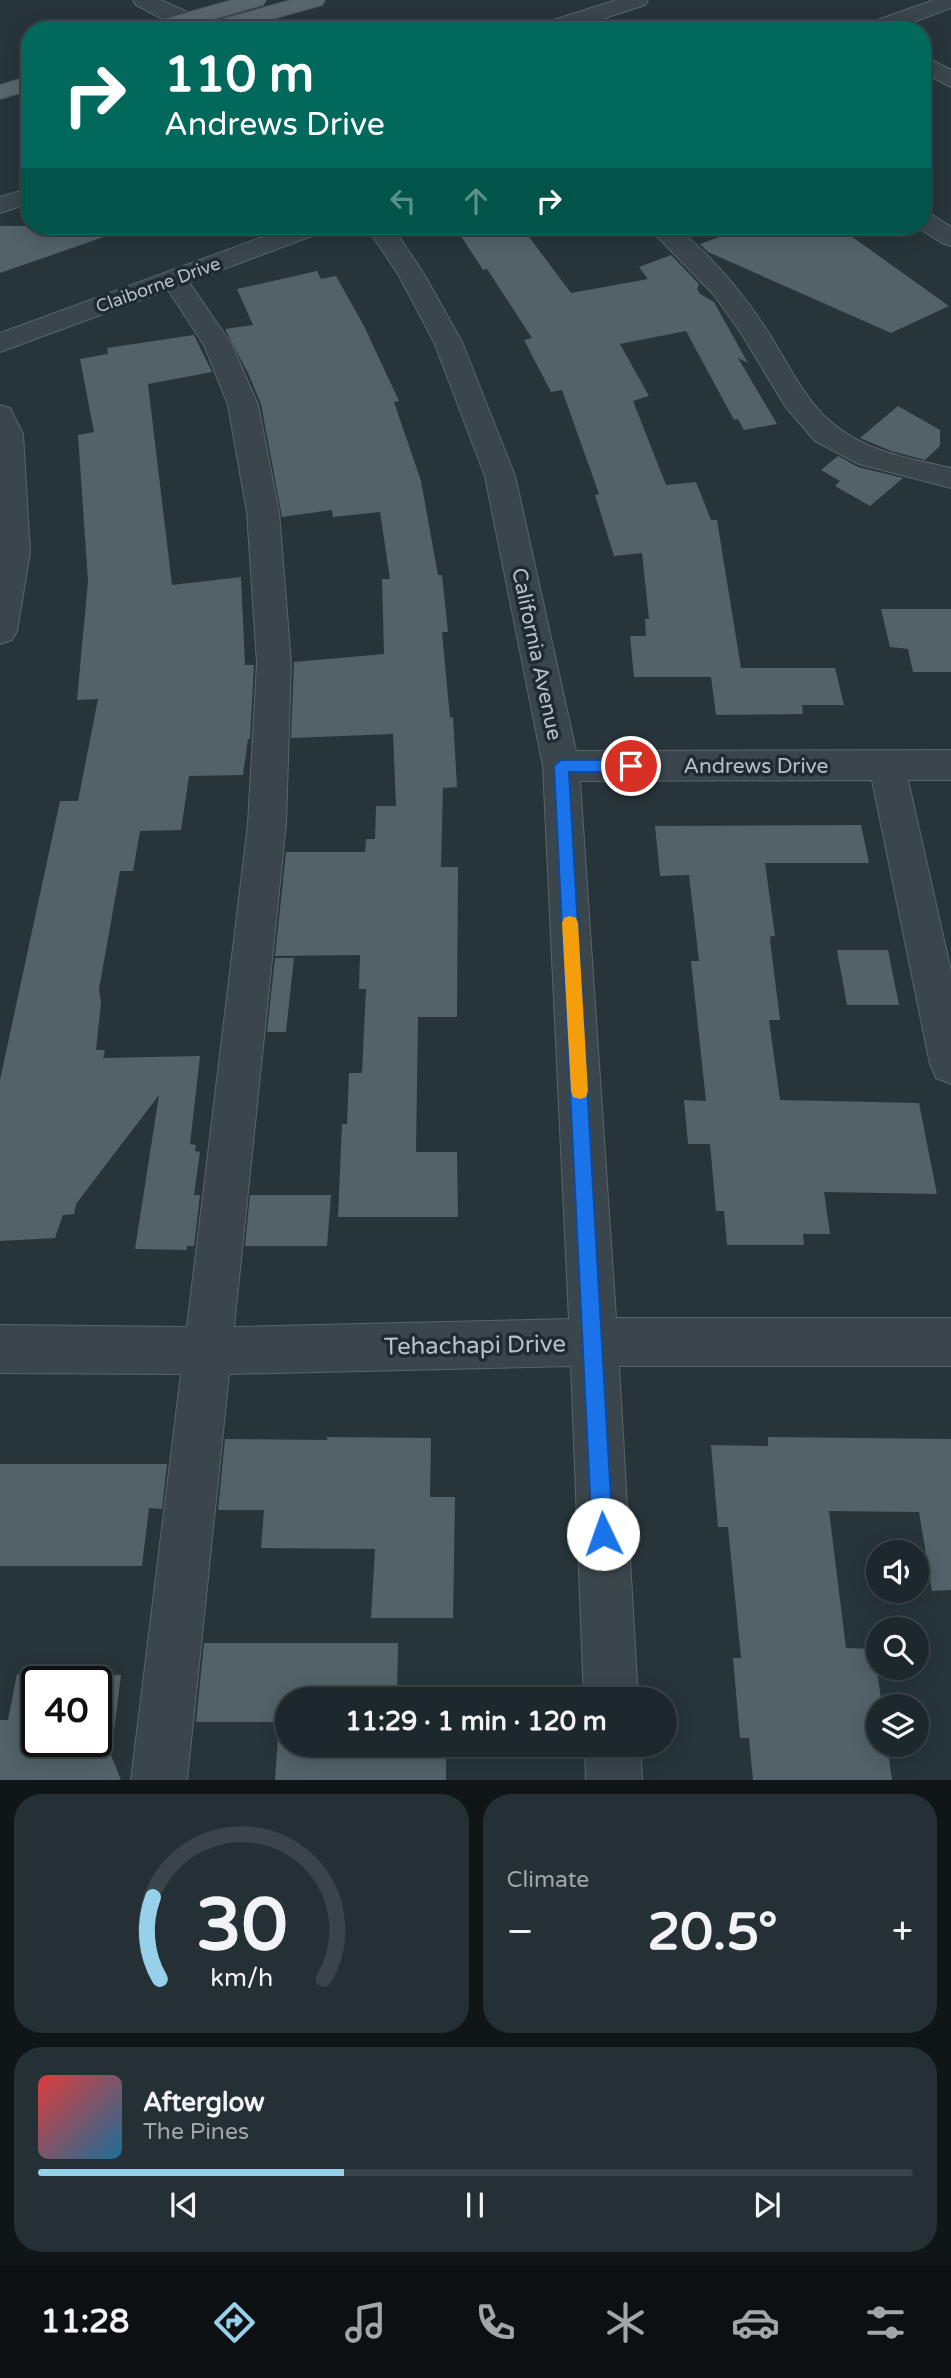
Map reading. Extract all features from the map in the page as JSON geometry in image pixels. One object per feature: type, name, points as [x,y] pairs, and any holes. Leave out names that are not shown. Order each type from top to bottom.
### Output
[{"type":"main road","points":[[190,17],[256,0]]},
{"type":"main road","points":[[243,21],[314,0]]},
{"type":"main road","points":[[0,72],[21,66]]},
{"type":"main road","points":[[0,92],[21,86]]},
{"type":"street","points":[[144,0],[190,17]]},
{"type":"street","points":[[573,21],[637,0]]},
{"type":"street","points":[[896,21],[951,1]]},
{"type":"street","points":[[931,68],[951,80]]},
{"type":"street","points":[[0,205],[21,198]]},
{"type":"street","points":[[931,225],[951,238]]},
{"type":"street","name":"Claiborne Drive","points":[[0,343],[292,235]]},
{"type":"street","name":"California Avenue","points":[[385,235],[411,274],[448,342],[500,476],[561,766],[610,1687]]},
{"type":"street","points":[[670,235],[715,275],[798,402],[825,433],[856,451],[951,478]]},
{"type":"street","points":[[159,1780],[205,1351],[267,824],[274,663],[263,512],[243,404],[218,345],[174,279]]},
{"type":"street","points":[[0,415],[8,434],[14,552],[0,631]]},
{"type":"street","name":"Andrews Drive","points":[[561,766],[951,765]]},
{"type":"street","points":[[887,766],[947,1025],[951,1064]]},
{"type":"street","name":"Tehachapi Drive","points":[[0,1349],[205,1351],[594,1342],[951,1342]]},
{"type":"street","points":[[613,1757],[614,1780]]},
{"type":"building","points":[[0,226],[21,226],[21,235],[109,235],[0,273]]},
{"type":"building","points":[[460,235],[528,235],[571,293],[648,279],[639,267],[671,255],[699,284],[697,289],[700,294],[714,302],[748,363],[738,358],[777,424],[744,430],[738,419],[734,420],[686,331],[620,344],[649,396],[633,401],[666,485],[696,482],[711,520],[717,520],[741,668],[835,668],[844,705],[802,705],[803,714],[716,715],[711,677],[634,677],[630,636],[646,636],[645,619],[649,619],[642,553],[614,556],[595,495],[599,494],[562,390],[551,392],[524,340],[532,338],[487,269],[483,270]]},
{"type":"building","points":[[725,235],[850,235],[949,306],[891,333],[708,252],[700,244]]},
{"type":"building","points":[[317,271],[321,279],[336,276],[364,326],[399,401],[394,402],[421,481],[438,575],[442,575],[448,632],[442,632],[450,718],[453,717],[457,787],[443,788],[441,867],[458,867],[457,1017],[418,1017],[416,1152],[457,1152],[458,1217],[338,1217],[342,1124],[347,1124],[349,1073],[362,1073],[366,989],[359,989],[360,955],[275,956],[286,852],[365,852],[366,839],[375,839],[376,806],[396,806],[393,734],[291,738],[294,662],[384,654],[382,579],[390,579],[380,512],[333,517],[332,510],[282,517],[261,404],[225,329],[253,325],[237,289]]},
{"type":"building","points":[[194,335],[212,372],[148,384],[172,585],[241,577],[245,665],[254,665],[250,739],[243,775],[189,776],[181,830],[140,831],[133,871],[120,871],[99,989],[101,1003],[96,1050],[105,1050],[103,1058],[200,1056],[190,1144],[196,1145],[195,1151],[200,1152],[194,1195],[200,1195],[194,1246],[187,1246],[187,1250],[135,1249],[159,1095],[76,1204],[74,1214],[63,1215],[55,1238],[0,1241],[0,1080],[60,801],[78,801],[98,699],[77,700],[88,581],[78,435],[94,432],[80,359],[108,354],[107,348]]},
{"type":"building","points":[[898,406],[940,430],[940,446],[925,460],[891,451],[860,438]]},
{"type":"building","points":[[838,456],[858,467],[903,478],[870,506],[835,486],[840,481],[821,470]]},
{"type":"building","points":[[881,609],[951,609],[951,672],[913,672],[908,649],[890,647]]},
{"type":"building","points":[[861,825],[869,863],[765,863],[775,936],[771,936],[770,940],[780,1020],[769,1020],[780,1100],[919,1103],[937,1194],[824,1192],[830,1234],[803,1234],[804,1245],[727,1245],[724,1211],[716,1211],[710,1144],[688,1144],[684,1100],[706,1101],[691,961],[699,961],[689,875],[660,876],[655,826]]},
{"type":"building","points":[[837,950],[888,950],[899,1005],[847,1005]]},
{"type":"building","points":[[275,958],[294,958],[286,1032],[267,1032]]},
{"type":"building","points":[[250,1195],[331,1195],[327,1246],[245,1246]]},
{"type":"building","points":[[327,1437],[431,1438],[430,1497],[455,1497],[453,1618],[371,1618],[375,1549],[261,1548],[264,1510],[218,1510],[225,1439],[327,1440]]},
{"type":"building","points":[[768,1437],[951,1439],[951,1590],[932,1591],[929,1540],[924,1540],[919,1512],[829,1511],[846,1648],[866,1649],[866,1680],[878,1680],[880,1694],[866,1694],[866,1757],[889,1757],[892,1780],[753,1780],[749,1738],[740,1738],[733,1658],[741,1658],[728,1527],[718,1527],[711,1445],[768,1446]]},
{"type":"building","points":[[0,1464],[167,1464],[162,1509],[149,1508],[142,1566],[0,1566]]},
{"type":"building","points":[[204,1643],[398,1643],[397,1687],[275,1687],[275,1722],[196,1722]]},
{"type":"building","points":[[17,1674],[21,1674],[21,1757],[112,1757],[121,1780],[0,1780],[0,1720],[8,1720]]},
{"type":"building","points":[[112,1675],[121,1675],[112,1747]]},
{"type":"building","points":[[277,1757],[446,1757],[446,1780],[275,1780]]},
{"type":"slow traffic","points":[[570,923],[580,1091]]},
{"type":"route","points":[[603,1534],[561,766],[631,766]]}]
